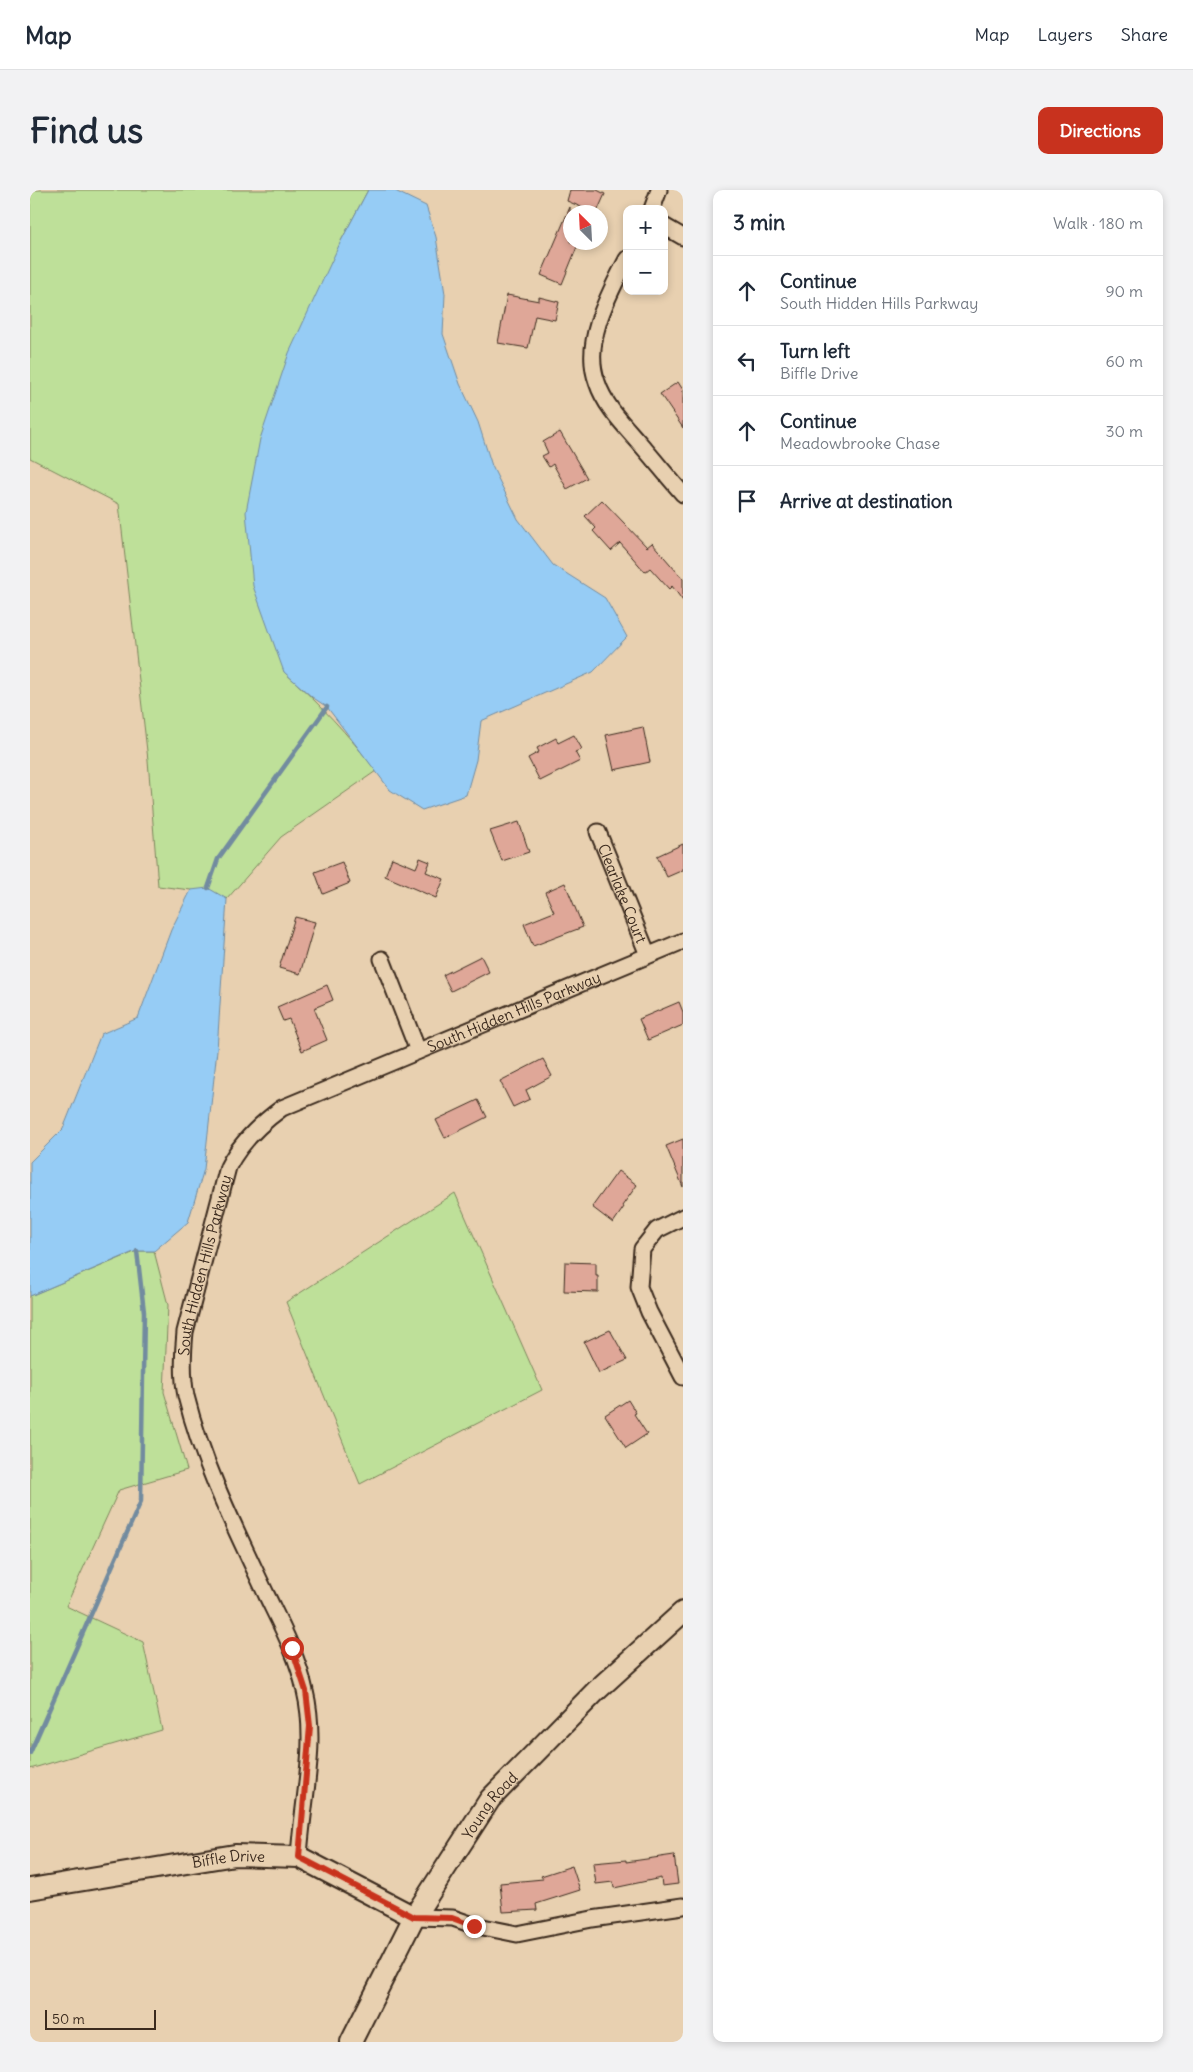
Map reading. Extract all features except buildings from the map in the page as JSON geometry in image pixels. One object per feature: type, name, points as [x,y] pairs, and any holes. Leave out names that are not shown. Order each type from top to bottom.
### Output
[{"type":"street","points":[[653,205],[659,190]]},
{"type":"street","points":[[668,228],[683,237]]},
{"type":"street","points":[[623,267],[606,300],[595,335],[593,360],[596,382],[613,411],[683,494]]},
{"type":"street","name":"Clearlake Court","points":[[598,832],[648,955]]},
{"type":"street","name":"South Hidden Hills Parkway","points":[[299,1857],[310,1726],[306,1691],[292,1648],[244,1547],[206,1456],[186,1394],[185,1332],[228,1167],[235,1154],[263,1121],[282,1108],[683,940]]},
{"type":"street","points":[[382,959],[418,1051]]},
{"type":"street","points":[[683,1217],[657,1230],[642,1249],[639,1286],[649,1312],[683,1377]]},
{"type":"street","name":"Young Road","points":[[351,2042],[414,1917],[490,1798],[596,1691],[683,1612]]},
{"type":"street","name":"Biffle Drive","points":[[30,1890],[235,1855],[299,1857],[414,1917]]},
{"type":"street","points":[[414,1917],[452,1918],[474,1926],[517,1934],[592,1919],[683,1906]]},
{"type":"green space","points":[[30,190],[368,190],[341,241],[284,672],[333,719],[376,771],[281,837],[227,899],[191,890],[158,886],[148,760],[119,504],[30,458]]},
{"type":"green space","points":[[455,1193],[542,1390],[360,1484],[286,1302]]},
{"type":"green space","points":[[137,1251],[154,1251],[168,1305],[164,1392],[187,1470],[119,1490],[66,1606],[143,1642],[162,1730],[30,1769],[30,1296]]},
{"type":"water","points":[[368,190],[393,190],[426,206],[436,237],[445,294],[443,334],[460,384],[478,422],[492,466],[518,519],[553,565],[605,598],[627,637],[593,672],[481,721],[476,760],[466,795],[422,810],[390,790],[327,707],[312,697],[284,672],[253,586],[246,512],[260,439],[289,353],[341,241]]},
{"type":"water","points":[[208,888],[227,899],[217,1050],[204,1169],[188,1222],[154,1251],[136,1251],[30,1296],[30,1162],[63,1129],[101,1034],[138,1018],[171,930],[191,890]]},
{"type":"waterway","points":[[208,888],[218,859],[327,707]]},
{"type":"waterway","points":[[30,1753],[141,1501],[144,1312],[137,1251]]},
{"type":"route","points":[[292,1648],[306,1691],[310,1726],[299,1857],[354,1884],[414,1917],[452,1918],[474,1926]]}]
